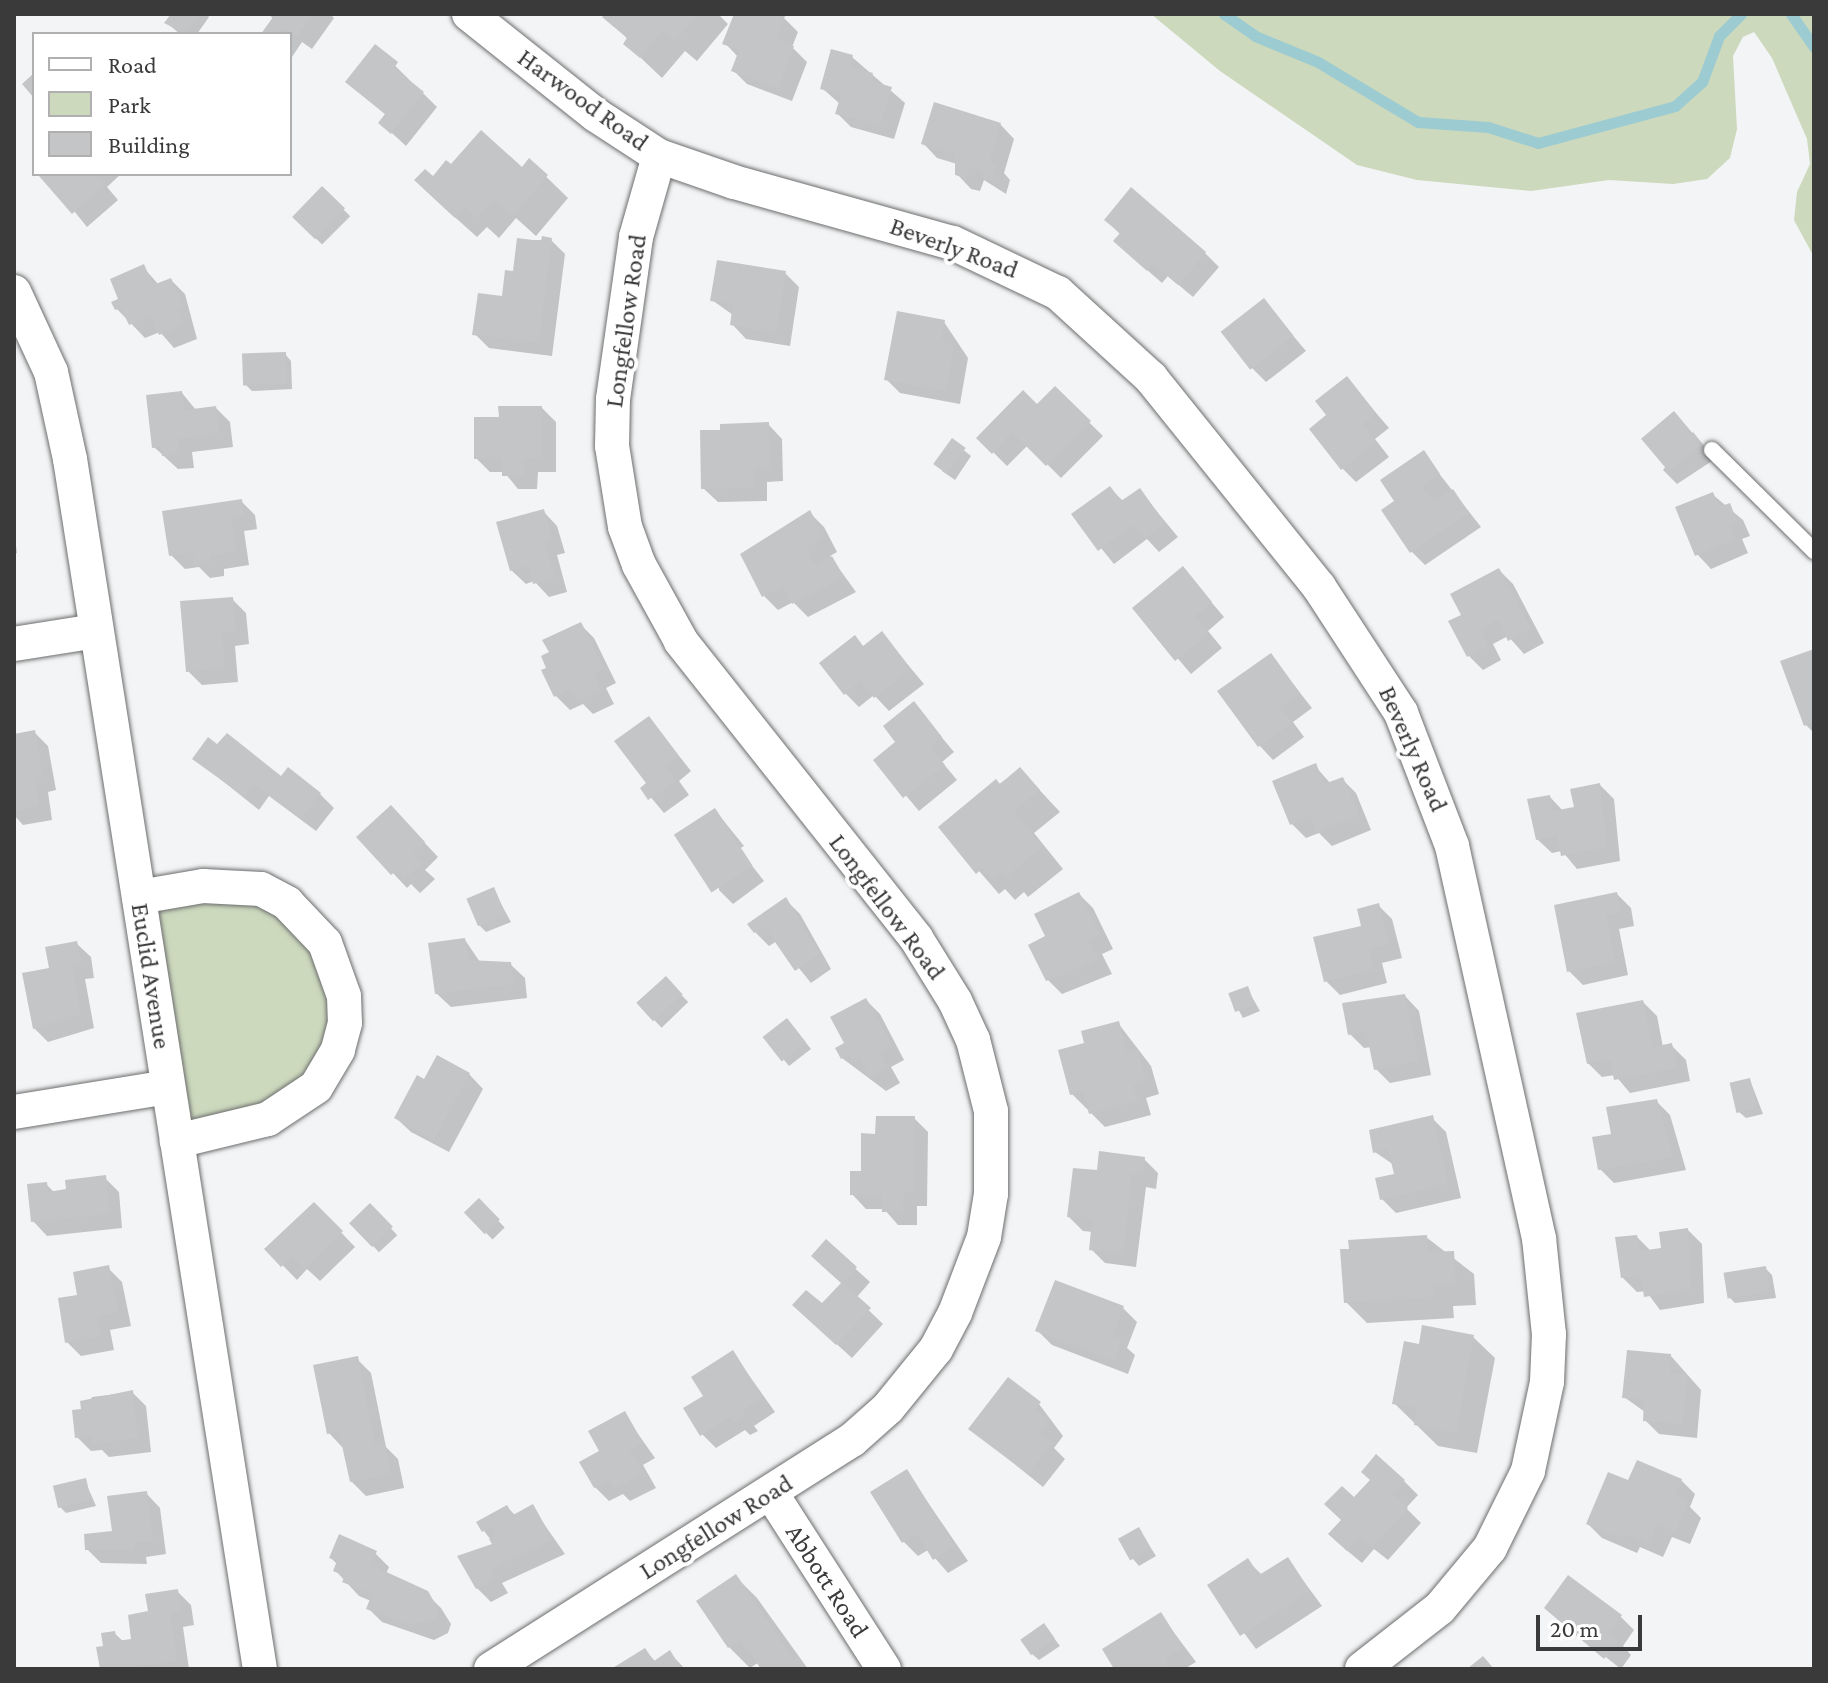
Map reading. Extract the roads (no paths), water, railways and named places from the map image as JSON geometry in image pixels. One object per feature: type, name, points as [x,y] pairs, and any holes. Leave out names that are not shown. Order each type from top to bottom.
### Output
[{"type":"street","name":"Harwood Road","points":[[469,14],[596,115],[659,156]]},
{"type":"street","name":"Longfellow Road","points":[[491,1669],[852,1440],[888,1408],[936,1349],[972,1277],[984,1237],[994,1154],[991,1111],[973,1040],[937,969],[706,677],[658,604],[625,527],[612,446],[613,399],[636,237],[659,156]]},
{"type":"street","name":"Beverly Road","points":[[659,156],[734,182],[953,243],[1058,293],[1151,378],[1319,587],[1401,713],[1452,846],[1532,1208],[1549,1334],[1547,1382],[1528,1471],[1490,1548],[1440,1608],[1362,1669]]},
{"type":"street","name":"Euclid Avenue","points":[[14,292],[37,336],[61,410],[260,1669]]},
{"type":"street","points":[[14,644],[96,631]]},
{"type":"street","points":[[139,897],[203,886],[261,889],[287,903],[325,943],[344,996],[345,1023],[338,1050],[316,1087],[268,1119],[177,1141]]},
{"type":"street","points":[[14,1112],[168,1087]]},
{"type":"street","name":"Abbott Road","points":[[771,1493],[884,1669]]},
{"type":"lane","points":[[1712,450],[1814,551]]},
{"type":"waterway","points":[[1224,14],[1255,36],[1318,62],[1418,122],[1488,127],[1538,143],[1675,106],[1702,82],[1719,36],[1741,14]]},
{"type":"waterway","points":[[1791,14],[1814,47]]}]
